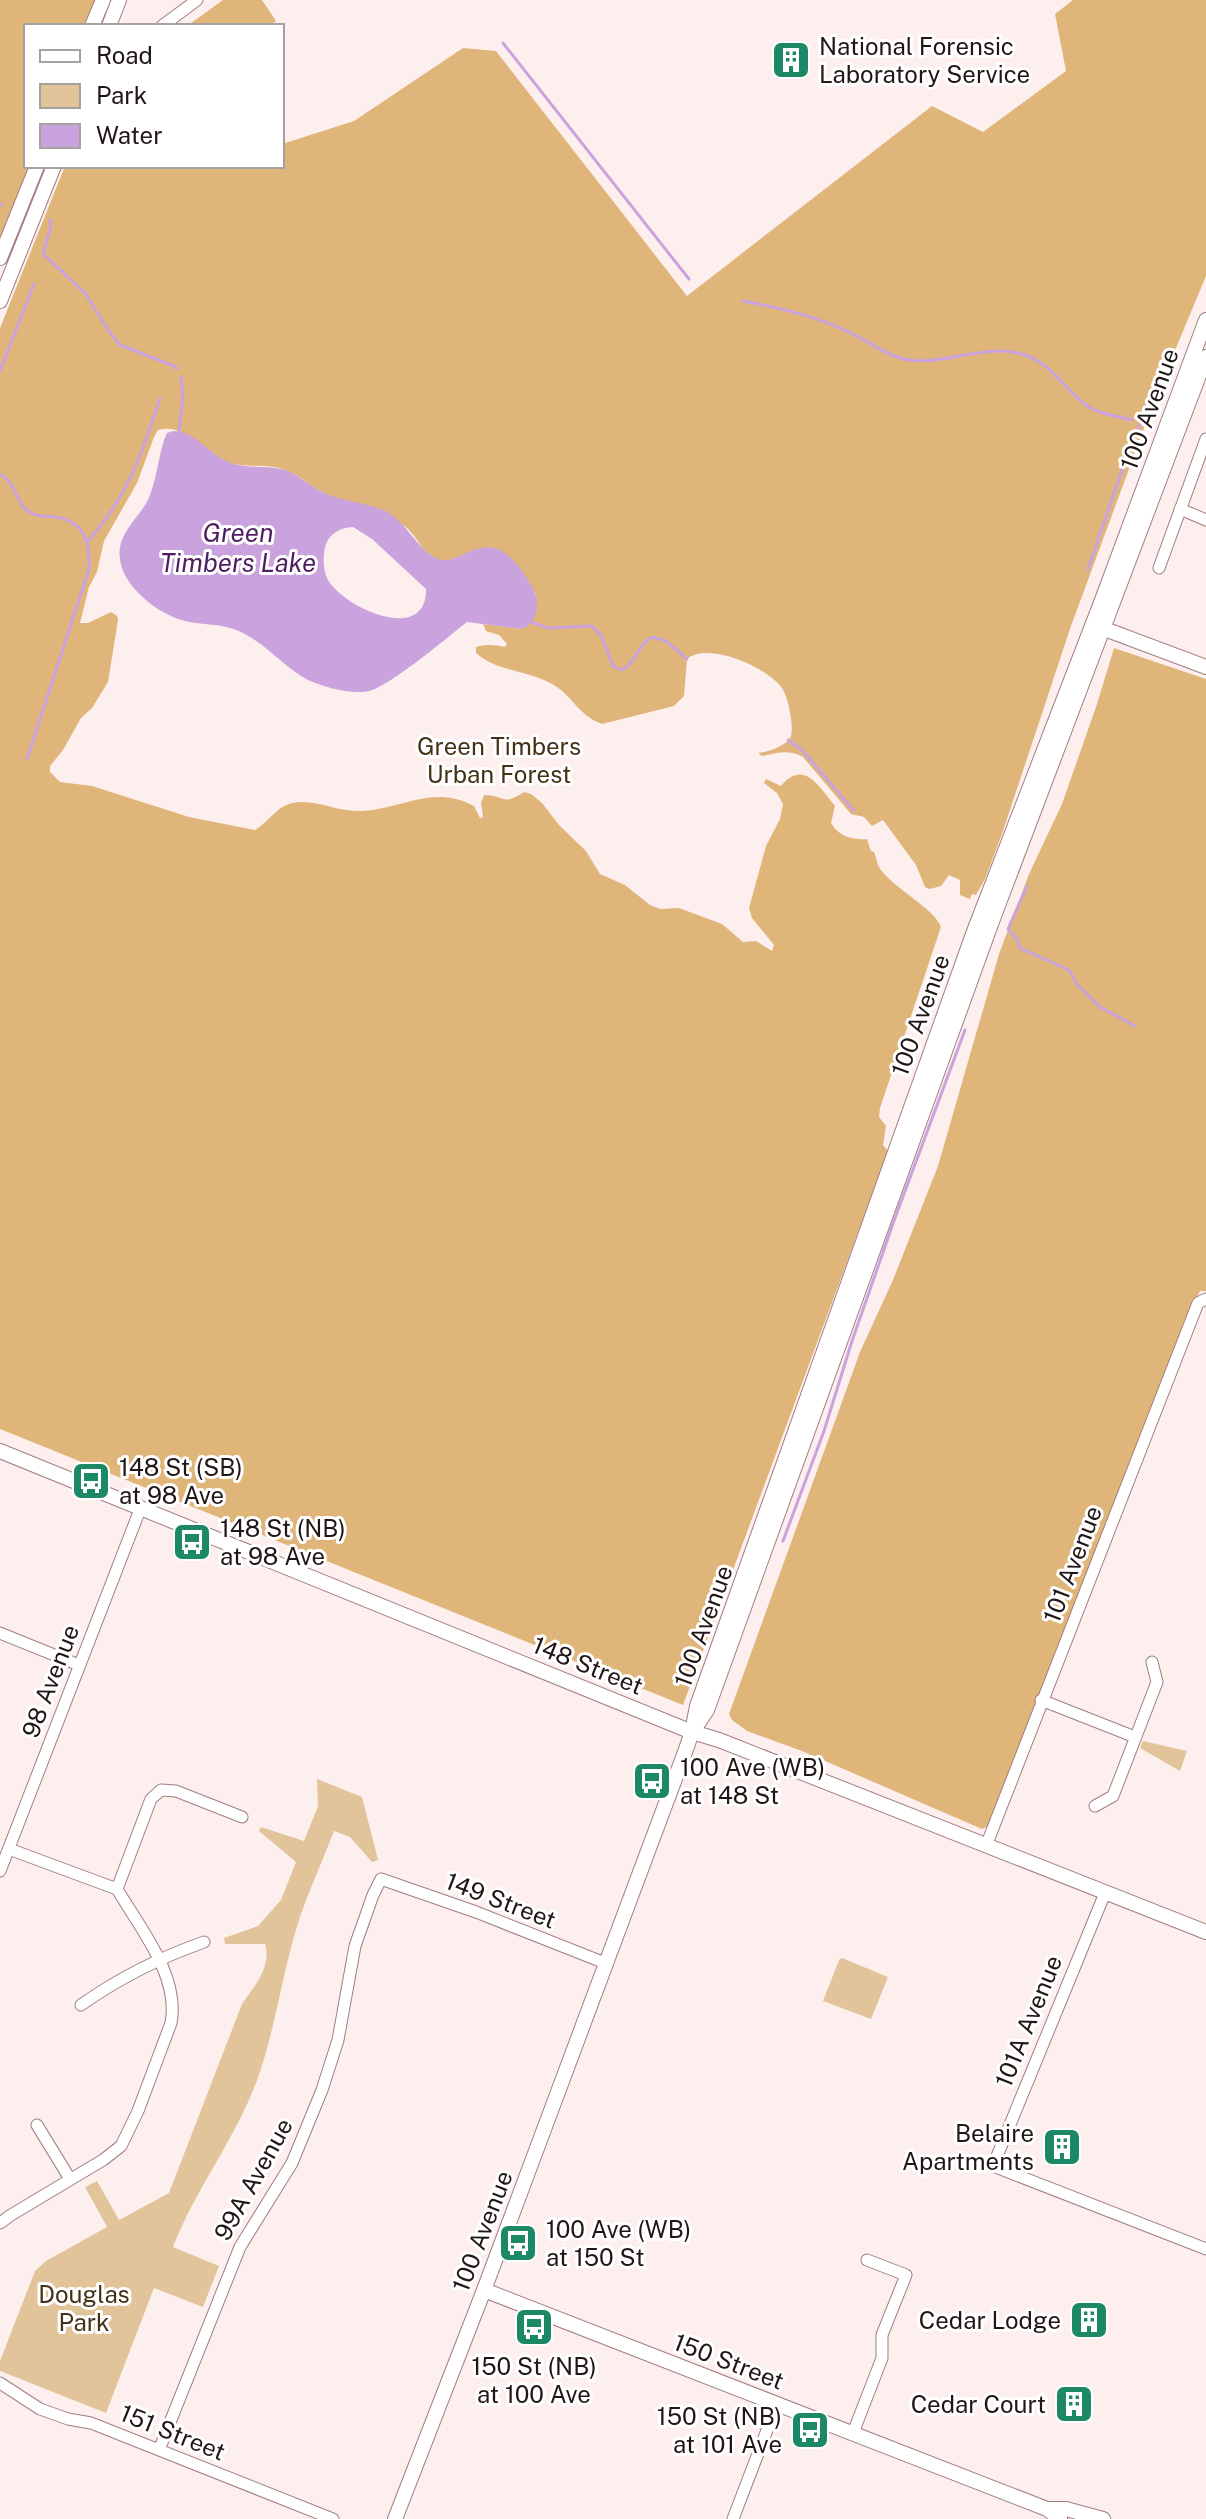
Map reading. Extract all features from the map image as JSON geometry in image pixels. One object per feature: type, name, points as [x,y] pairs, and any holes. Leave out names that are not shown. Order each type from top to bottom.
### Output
[{"type":"main road","points":[[101,24],[103,0]]},
{"type":"main road","points":[[102,24],[119,0]]},
{"type":"main road","points":[[0,258],[36,168]]},
{"type":"main road","points":[[0,301],[53,168]]},
{"type":"main road","name":"100 Avenue","points":[[395,2519],[484,2290],[692,1732],[707,1710],[1206,320]]},
{"type":"main road","name":"100 Avenue","points":[[1098,627],[1206,357]]},
{"type":"main road","points":[[1098,627],[1206,667]]},
{"type":"main road","name":"148 Street","points":[[0,1451],[692,1732],[717,1739],[1206,1932]]},
{"type":"main road","name":"150 Street","points":[[484,2290],[1047,2509],[1060,2519]]},
{"type":"main road","name":"150 Street","points":[[1047,2509],[1066,2509],[1103,2519]]},
{"type":"street","points":[[165,24],[197,0]]},
{"type":"street","points":[[1159,568],[1206,439]]},
{"type":"street","points":[[1180,509],[1206,520]]},
{"type":"street","name":"101 Avenue","points":[[986,1846],[1198,1303],[1204,1299]]},
{"type":"street","name":"98 Avenue","points":[[0,1871],[141,1507]]},
{"type":"street","points":[[0,1633],[79,1665]]},
{"type":"street","points":[[1095,1806],[1113,1796],[1157,1682],[1152,1662]]},
{"type":"street","points":[[1041,1700],[1135,1737]]},
{"type":"street","points":[[117,1889],[151,1799],[161,1790],[176,1791],[242,1817]]},
{"type":"street","points":[[0,2223],[121,2146],[138,2111],[174,2010],[159,1959],[117,1889],[9,1849]]},
{"type":"street","name":"149 Street","points":[[381,1879],[476,1912],[605,1963]]},
{"type":"street","name":"99A Avenue","points":[[159,2450],[240,2247],[292,2163],[330,2072],[355,1946],[381,1879]]},
{"type":"street","name":"101A Avenue","points":[[1105,1893],[993,2166],[1206,2249]]},
{"type":"street","points":[[81,2005],[111,1984],[159,1959],[204,1942]]},
{"type":"street","points":[[37,2125],[70,2179]]},
{"type":"street","points":[[853,2433],[882,2358],[882,2335],[906,2275],[867,2260]]},
{"type":"street","name":"151 Street","points":[[0,2383],[40,2409],[91,2423],[333,2519]]},
{"type":"street","points":[[733,2519],[777,2404]]},
{"type":"green space","points":[[1143,1741],[1187,1751],[1180,1771],[1140,1748]]},
{"type":"green space","name":"Douglas Park","points":[[317,1779],[362,1797],[378,1860],[372,1862],[350,1837],[334,1831],[300,1917],[256,2083],[173,2247],[219,2266],[203,2307],[154,2288],[106,2413],[0,2371],[0,2361],[35,2271],[46,2261],[107,2227],[85,2187],[97,2181],[119,2220],[169,2193],[242,2004],[261,1976],[266,1960],[265,1944],[225,1944],[224,1938],[258,1926],[281,1900],[296,1862],[259,1831],[261,1827],[304,1841],[318,1806]]},
{"type":"green space","points":[[842,1958],[888,1977],[871,2019],[823,2001]]},
{"type":"shaded area","points":[[0,0],[96,0],[87,24],[24,24],[24,168],[30,168],[0,243]]},
{"type":"shaded area","points":[[223,0],[262,0],[276,21],[272,24],[190,24]]},
{"type":"shaded area","name":"Green Timbers Urban Forest","points":[[1073,0],[1206,0],[1206,276],[1156,396],[1071,626],[985,879],[970,899],[960,895],[960,880],[949,875],[941,886],[925,887],[916,865],[883,820],[872,826],[864,817],[851,814],[803,757],[788,752],[762,756],[758,753],[781,746],[789,740],[792,731],[784,692],[764,672],[722,655],[696,654],[687,659],[684,696],[674,706],[602,724],[587,716],[552,684],[493,664],[476,653],[476,647],[505,647],[507,644],[499,635],[486,631],[483,624],[522,629],[536,595],[518,567],[484,548],[448,560],[438,560],[428,554],[409,530],[395,521],[324,493],[288,471],[222,460],[176,430],[158,430],[154,437],[137,483],[104,541],[80,623],[88,623],[111,612],[118,620],[108,682],[50,766],[50,772],[60,782],[92,786],[189,817],[255,830],[280,809],[298,802],[357,811],[444,797],[474,806],[480,818],[483,817],[481,803],[484,795],[507,800],[524,792],[542,803],[586,851],[600,874],[625,885],[650,905],[660,909],[679,908],[722,924],[743,942],[756,941],[772,951],[774,945],[752,918],[749,908],[766,846],[780,819],[783,804],[777,793],[764,783],[766,779],[781,786],[789,778],[804,775],[817,784],[835,806],[831,823],[834,828],[847,837],[867,839],[881,870],[923,906],[941,927],[880,1108],[879,1117],[886,1126],[883,1145],[888,1151],[683,1705],[0,1429],[0,328],[64,168],[284,168],[284,143],[354,121],[463,48],[496,51],[687,296],[932,106],[983,132],[1066,71],[1055,14]]},
{"type":"shaded area","points":[[1114,648],[1206,679],[1206,1291],[1200,1291],[1195,1301],[991,1825],[982,1829],[802,1751],[747,1731],[729,1714],[860,1352],[893,1280],[938,1166],[999,954],[1029,874],[1062,804]]},
{"type":"water","name":"Green Timbers Lake","points":[[173,431],[189,435],[231,463],[286,470],[322,492],[387,512],[436,558],[455,558],[485,547],[496,549],[509,556],[532,587],[537,604],[533,619],[522,629],[467,622],[390,681],[369,691],[354,692],[308,680],[237,630],[189,622],[164,613],[131,585],[120,560],[120,547],[148,500],[167,433]],"holes":[[[353,527],[372,539],[426,589],[423,606],[413,615],[399,618],[382,616],[365,609],[335,589],[327,578],[324,551],[332,535]]]},
{"type":"waterway","points":[[503,43],[689,279]]},
{"type":"waterway","points":[[50,220],[43,254],[85,293],[120,345],[177,369]]},
{"type":"waterway","points":[[0,371],[34,284]]},
{"type":"waterway","points":[[743,301],[823,321],[909,360],[938,360],[997,351],[1025,355],[1042,364],[1091,408],[1132,420]]},
{"type":"waterway","points":[[179,431],[183,399],[181,377]]},
{"type":"waterway","points":[[1088,569],[1152,393]]},
{"type":"waterway","points":[[89,540],[124,490],[140,456],[160,398]]},
{"type":"waterway","points":[[0,474],[31,513],[74,523],[84,535],[88,550],[89,569],[27,759]]},
{"type":"waterway","points":[[531,622],[548,628],[592,626],[602,637],[613,666],[622,670],[652,637],[666,641],[687,659]]},
{"type":"waterway","points":[[788,740],[802,750],[854,811]]},
{"type":"waterway","points":[[1027,886],[1008,929],[1020,948],[1069,970],[1077,984],[1100,1007],[1135,1026]]},
{"type":"waterway","points":[[783,1541],[824,1431],[895,1218],[965,1030]]},
{"type":"place","name":"National Forensic Laboratory Service","points":[[791,60]]},
{"type":"place","name":"148 St (SB) at 98 Ave","points":[[91,1481]]},
{"type":"place","name":"148 St (NB) at 98 Ave","points":[[192,1542]]},
{"type":"place","name":"100 Ave (WB) at 148 St","points":[[652,1781]]},
{"type":"place","name":"Belaire Apartments","points":[[1062,2147]]},
{"type":"place","name":"100 Ave (WB) at 150 St","points":[[518,2243]]},
{"type":"place","name":"Cedar Lodge","points":[[1089,2320]]},
{"type":"place","name":"150 St (NB) at 100 Ave","points":[[534,2327]]},
{"type":"place","name":"Cedar Court","points":[[1074,2404]]},
{"type":"place","name":"150 St (NB) at 101 Ave","points":[[810,2430]]}]
